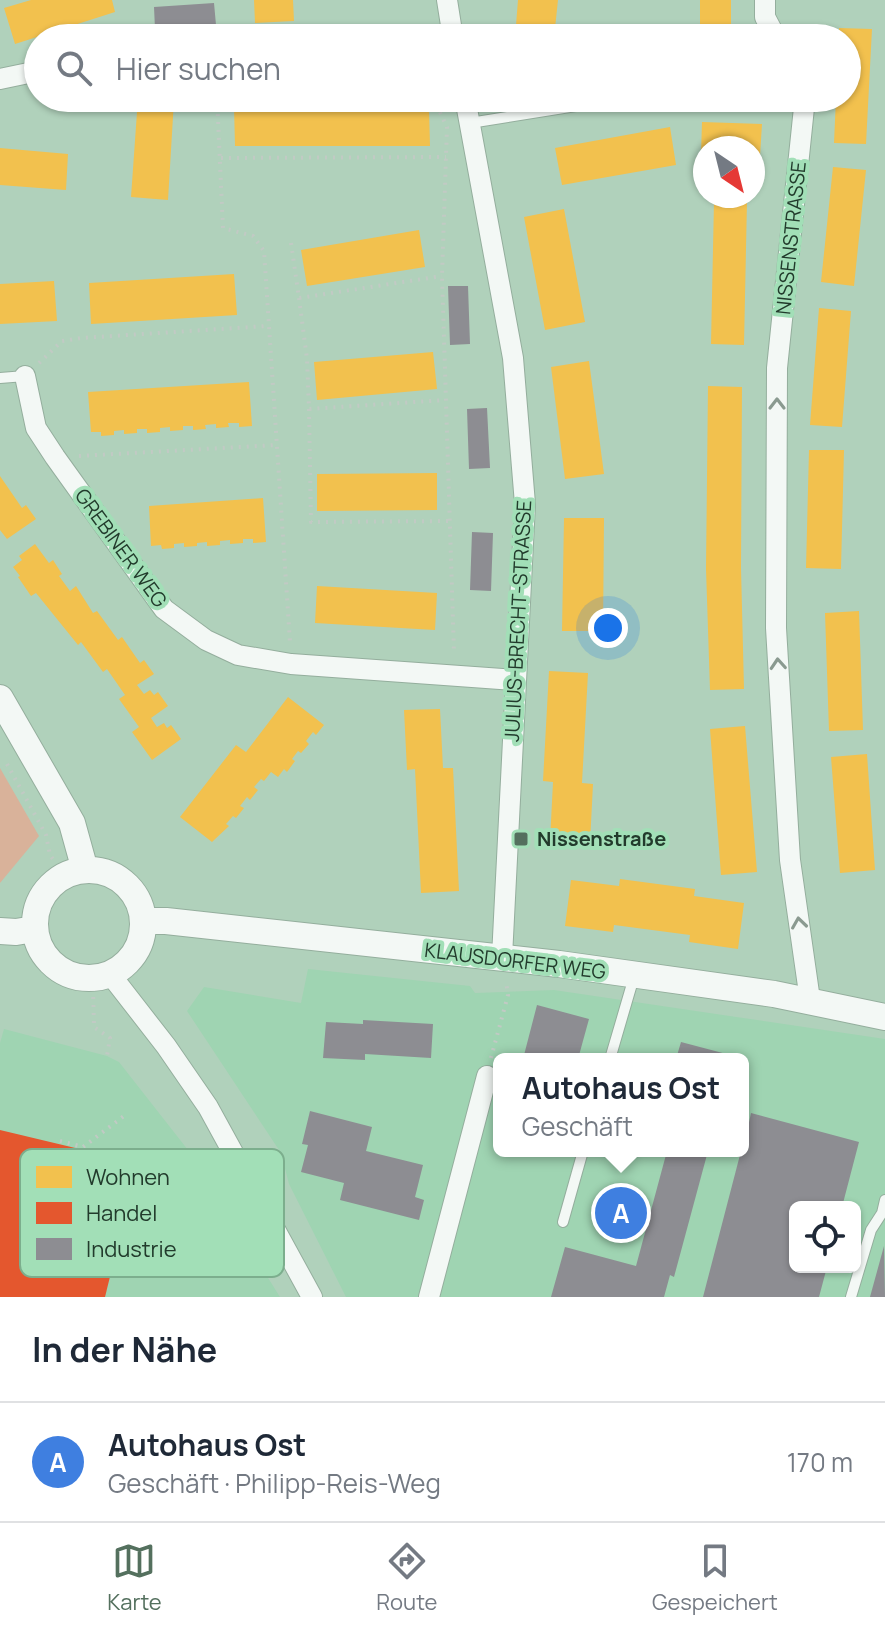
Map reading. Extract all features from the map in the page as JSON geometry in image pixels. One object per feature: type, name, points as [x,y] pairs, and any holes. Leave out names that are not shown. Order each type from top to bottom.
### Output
[{"type":"street","points":[[447,0],[451,24]]},
{"type":"street","points":[[765,0],[765,17],[769,24]]},
{"type":"street","points":[[0,79],[24,74]]},
{"type":"street","name":"JULIUS-BRECHT-STRASSE","points":[[468,112],[513,358],[525,504],[502,957]]},
{"type":"street","name":"NISSENSTRASSE","points":[[804,112],[777,368],[776,628],[790,860],[810,1000]]},
{"type":"street","name":"GREBINER WEG","points":[[25,376],[36,428],[55,457],[164,609],[206,640],[238,655],[291,664],[515,680]]},
{"type":"street","points":[[0,698],[72,823],[75,873]]},
{"type":"street","points":[[106,872],[125,883],[138,901],[143,921],[142,938],[135,953],[124,965],[102,976],[65,973],[44,955],[34,929],[37,908],[47,889],[75,873],[106,872]]},
{"type":"street","name":"KLAUSDORFER WEG","points":[[143,921],[502,957],[810,1000],[885,1017]]},
{"type":"street","points":[[0,931],[34,929]]},
{"type":"street","points":[[102,976],[166,1046],[208,1107],[231,1149]]},
{"type":"street","points":[[429,1297],[487,1076]]},
{"type":"street","points":[[284,1246],[312,1297]]},
{"type":"lane","points":[[470,123],[539,112]]},
{"type":"lane","points":[[0,378],[25,376]]},
{"type":"lane","points":[[612,1053],[635,975]]},
{"type":"lane","points":[[563,1222],[581,1157]]},
{"type":"lane","points":[[851,1297],[871,1230],[882,1213],[885,1200]]},
{"type":"path","points":[[218,112],[223,228],[253,236],[264,251],[291,664]]},
{"type":"path","points":[[440,112],[447,127],[442,276],[455,676]]},
{"type":"path","points":[[220,158],[446,157]]},
{"type":"path","points":[[291,243],[307,359],[311,522],[450,521]]},
{"type":"path","points":[[299,298],[442,276]]},
{"type":"path","points":[[25,376],[62,341],[267,326]]},
{"type":"path","points":[[309,409],[445,400]]},
{"type":"path","points":[[55,457],[276,445]]},
{"type":"path","points":[[0,751],[46,835],[50,855],[75,873]]},
{"type":"path","points":[[487,1076],[508,995],[502,957]]},
{"type":"path","points":[[102,976],[94,1027],[110,1038],[107,1056]]},
{"type":"path","points":[[60,1141],[83,1147],[124,1116]]},
{"type":"shaded area","points":[[0,768],[39,836],[0,883]]},
{"type":"shaded area","points":[[308,969],[470,986],[475,993],[554,990],[885,1039],[885,1297],[346,1297],[289,1184],[284,1149],[278,1149],[187,1011],[204,987],[301,1003]]},
{"type":"shaded area","points":[[4,1029],[107,1056],[119,1062],[187,1149],[20,1149],[20,1277],[267,1277],[280,1297],[0,1297],[0,1043]]},
{"type":"building: Wohnen","points":[[31,0],[112,0],[115,12],[78,24],[24,24],[24,41],[15,44],[4,8]]},
{"type":"building: Wohnen","points":[[254,0],[293,0],[294,21],[255,23]]},
{"type":"building: Wohnen","points":[[518,0],[558,0],[555,24],[516,24]]},
{"type":"building: Wohnen","points":[[700,0],[731,0],[731,24],[700,24]]},
{"type":"building: Wohnen","points":[[861,29],[872,29],[866,144],[834,143],[835,112],[861,112]]},
{"type":"building: Wohnen","points":[[137,112],[173,112],[168,200],[131,197]]},
{"type":"building: Wohnen","points":[[234,112],[429,112],[430,146],[235,146]]},
{"type":"building: Wohnen","points":[[702,122],[762,124],[761,136],[702,136]]},
{"type":"building: Wohnen","points":[[670,127],[676,165],[562,185],[555,148]]},
{"type":"building: Wohnen","points":[[0,148],[68,154],[66,190],[0,185]]},
{"type":"building: Wohnen","points":[[833,167],[866,170],[854,286],[821,282]]},
{"type":"building: Wohnen","points":[[714,208],[747,208],[744,345],[711,344]]},
{"type":"building: Wohnen","points":[[564,209],[585,322],[545,330],[524,217]]},
{"type":"building: Wohnen","points":[[419,230],[425,267],[307,286],[301,250]]},
{"type":"building: Wohnen","points":[[234,274],[237,315],[91,324],[89,283]]},
{"type":"building: Wohnen","points":[[54,281],[57,321],[0,324],[0,284]]},
{"type":"building: Wohnen","points":[[819,308],[851,311],[842,427],[810,425]]},
{"type":"building: Wohnen","points":[[433,352],[437,389],[317,400],[314,362]]},
{"type":"building: Wohnen","points":[[589,361],[604,474],[565,479],[551,367]]},
{"type":"building: Wohnen","points":[[249,382],[252,426],[239,427],[239,423],[228,423],[229,427],[216,428],[216,424],[193,430],[193,426],[183,426],[183,430],[170,431],[170,427],[147,433],[147,429],[137,429],[137,433],[124,434],[124,430],[101,436],[101,432],[91,432],[88,392]]},
{"type":"building: Wohnen","points":[[708,386],[742,387],[744,689],[710,690],[706,569]]},
{"type":"building: Wohnen","points":[[809,450],[844,450],[841,569],[806,568]]},
{"type":"building: Wohnen","points":[[437,473],[437,510],[317,511],[317,474]]},
{"type":"building: Wohnen","points":[[0,476],[22,508],[26,505],[36,519],[7,539],[0,530]]},
{"type":"building: Wohnen","points":[[263,498],[266,542],[253,543],[253,539],[243,539],[243,543],[230,544],[230,540],[207,546],[207,542],[184,547],[184,543],[174,544],[174,548],[162,549],[161,545],[151,546],[149,506]]},
{"type":"building: Wohnen","points":[[564,518],[604,518],[603,631],[562,631]]},
{"type":"building: Wohnen","points":[[35,544],[49,563],[53,560],[62,574],[59,576],[70,591],[76,586],[93,613],[97,611],[118,640],[122,637],[140,663],[144,660],[154,674],[137,685],[144,694],[150,690],[154,695],[158,692],[168,706],[151,718],[157,727],[164,723],[167,728],[171,725],[181,739],[152,760],[132,732],[139,727],[119,699],[125,695],[107,669],[103,672],[81,642],[78,645],[36,593],[31,596],[18,577],[13,567],[22,560],[19,556]]},
{"type":"building: Wohnen","points":[[317,586],[437,593],[435,630],[315,623]]},
{"type":"building: Wohnen","points":[[859,611],[863,730],[829,731],[825,613]]},
{"type":"building: Wohnen","points":[[549,671],[588,673],[582,783],[593,784],[590,843],[550,841],[553,782],[543,781]]},
{"type":"building: Wohnen","points":[[288,697],[324,725],[316,735],[313,732],[306,741],[309,744],[301,753],[298,751],[287,772],[284,769],[278,777],[271,772],[264,781],[261,779],[254,787],[258,790],[240,806],[244,808],[236,818],[233,816],[226,824],[229,826],[212,842],[180,817],[236,745],[246,752]]},
{"type":"building: Wohnen","points":[[440,709],[443,768],[453,768],[459,891],[421,893],[415,769],[407,770],[404,710]]},
{"type":"building: Wohnen","points":[[745,726],[757,872],[721,875],[710,729]]},
{"type":"building: Wohnen","points":[[867,754],[875,870],[840,873],[831,757]]},
{"type":"building: Wohnen","points":[[620,879],[695,889],[694,896],[744,903],[738,949],[689,942],[690,935],[614,925],[613,932],[565,926],[571,880],[619,886]]},
{"type":"building: Handel","points":[[0,1130],[79,1149],[20,1149],[20,1277],[110,1277],[105,1297],[0,1297]]},
{"type":"building: Industrie","points":[[214,3],[216,24],[155,24],[154,7]]},
{"type":"building: Industrie","points":[[448,286],[468,286],[470,344],[450,345]]},
{"type":"building: Industrie","points":[[487,408],[490,468],[469,469],[467,409]]},
{"type":"building: Industrie","points":[[472,532],[493,533],[491,591],[470,590]]},
{"type":"building: Industrie","points":[[537,1005],[589,1019],[580,1053],[525,1053]]},
{"type":"building: Industrie","points":[[363,1020],[433,1024],[431,1058],[365,1054],[365,1060],[323,1058],[326,1022],[363,1024]]},
{"type":"building: Industrie","points":[[681,1042],[723,1053],[678,1053]]},
{"type":"building: Industrie","points":[[310,1111],[372,1127],[366,1151],[423,1165],[415,1197],[424,1200],[419,1220],[340,1200],[344,1183],[301,1172],[308,1145],[302,1144]]},
{"type":"building: Industrie","points":[[751,1113],[859,1142],[844,1201],[789,1201],[789,1273],[825,1273],[819,1297],[703,1297],[739,1157],[749,1157]]},
{"type":"building: Industrie","points":[[665,1157],[706,1157],[674,1277],[670,1275],[664,1297],[551,1297],[565,1247],[636,1266]]},
{"type":"building: Industrie","points":[[884,1246],[885,1297],[870,1297]]},
{"type":"place","name":"Nissenstraße","points":[[521,839]]},
{"type":"place","name":"Autohaus Ost","points":[[621,1213]]}]
